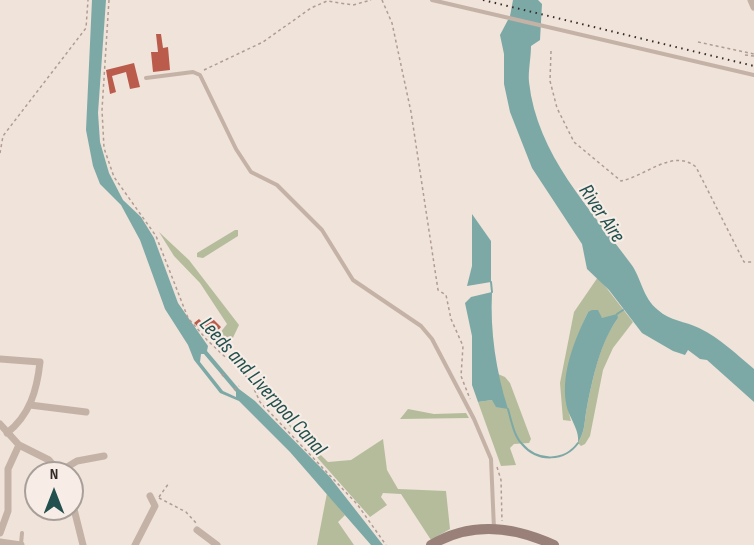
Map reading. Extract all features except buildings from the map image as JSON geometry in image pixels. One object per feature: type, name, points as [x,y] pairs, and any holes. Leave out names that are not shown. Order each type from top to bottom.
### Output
[{"type":"street","points":[[751,0],[754,7]]},
{"type":"street","points":[[0,359],[40,362],[36,388],[30,405],[16,426],[7,433]]},
{"type":"street","points":[[30,405],[86,412]]},
{"type":"street","points":[[0,424],[19,445],[50,461]]},
{"type":"street","points":[[0,533],[8,511],[8,470],[19,445]]},
{"type":"street","points":[[77,461],[104,456]]},
{"type":"street","points":[[135,545],[154,499]]},
{"type":"street","points":[[77,521],[83,545]]},
{"type":"street","points":[[431,545],[461,532],[498,529],[517,530],[554,545]]},
{"type":"street","points":[[197,530],[217,545]]},
{"type":"street","points":[[0,542],[21,544]]},
{"type":"lane","points":[[432,0],[754,75]]},
{"type":"lane","points":[[146,78],[193,72],[199,75],[245,165],[251,172],[277,185],[322,230],[344,267],[361,288],[421,326],[432,339],[470,411],[491,459],[498,529]]},
{"type":"lane","points":[[21,544],[22,533]]},
{"type":"path","points":[[0,153],[3,136],[86,28],[88,0]]},
{"type":"path","points":[[109,0],[102,110],[104,148],[114,177],[156,236],[188,318],[207,340],[250,380],[260,402],[357,504],[386,545]]},
{"type":"path","points":[[199,75],[263,42],[311,8],[327,1],[353,5],[371,0]]},
{"type":"path","points":[[382,0],[392,23],[411,112],[438,290],[446,295],[463,346],[461,376],[470,397],[470,411]]},
{"type":"path","points":[[698,42],[754,55]]},
{"type":"path","points":[[550,51],[550,81],[557,108],[574,142],[621,181],[677,159],[689,161],[702,177],[744,262],[754,262]]},
{"type":"path","points":[[745,55],[754,55]]},
{"type":"path","points":[[222,376],[226,372]]},
{"type":"path","points":[[234,390],[239,386]]},
{"type":"path","points":[[491,459],[497,467],[501,480],[498,529]]},
{"type":"path","points":[[169,483],[154,499],[195,520],[197,530]]},
{"type":"green space","points":[[238,230],[238,236],[203,258],[197,257],[197,253]]},
{"type":"green space","points":[[159,232],[189,260],[239,325],[230,344],[220,333],[227,324],[200,283],[174,256]]},
{"type":"green space","points":[[598,277],[633,322],[613,348],[603,370],[590,436],[581,446],[578,443],[584,429],[598,360],[606,338],[618,318],[602,318],[588,312],[569,365],[567,392],[571,421],[563,420],[560,383],[574,312]]},
{"type":"green space","points":[[498,374],[510,383],[531,439],[529,443],[514,444],[510,448],[516,465],[501,466],[478,402],[492,400],[499,381]]},
{"type":"green space","points":[[408,409],[434,414],[466,413],[469,418],[400,419]]},
{"type":"green space","points":[[275,410],[328,462],[351,460],[383,439],[387,470],[398,489],[446,491],[450,529],[431,540],[401,494],[383,493],[381,497],[387,505],[370,517]]},
{"type":"green space","points":[[327,493],[345,515],[338,522],[354,545],[317,545]]},
{"type":"water","points":[[92,0],[106,0],[98,113],[100,142],[109,173],[123,200],[141,217],[154,238],[178,303],[208,346],[207,351],[239,389],[255,401],[329,476],[383,545],[371,545],[290,452],[239,401],[220,393],[194,360],[188,345],[165,309],[140,240],[121,205],[100,184],[93,166],[86,130]],"holes":[[[201,354],[204,354],[236,392],[236,397],[223,391],[200,362]]]},
{"type":"water","name":"River Aire","points":[[513,0],[538,0],[542,4],[540,40],[531,46],[529,82],[534,108],[554,157],[583,201],[631,264],[645,294],[653,305],[663,314],[707,332],[754,369],[754,402],[707,360],[700,359],[688,350],[685,355],[673,351],[642,333],[609,290],[587,269],[582,244],[532,168],[510,112],[504,84],[504,54],[500,35],[510,16]]},
{"type":"water","points":[[472,214],[491,241],[491,282],[467,286],[472,266]]},
{"type":"water","points":[[492,292],[495,351],[508,409],[496,407],[492,400],[478,402],[472,385],[472,336],[465,303],[471,297]]},
{"type":"water","points":[[598,310],[602,318],[617,314],[618,318],[606,338],[598,361],[584,429],[578,443],[577,433],[566,403],[567,368],[574,344],[588,312]]},
{"type":"waterway","points":[[491,282],[492,292]]},
{"type":"waterway","points":[[617,314],[623,310]]},
{"type":"waterway","points":[[508,409],[519,441],[536,454],[543,457],[559,456],[573,449],[578,443]]},
{"type":"railway","points":[[483,0],[754,66]]},
{"type":"water label","name":"Leeds and Liverpool Canal","points":[[262,387]]}]
